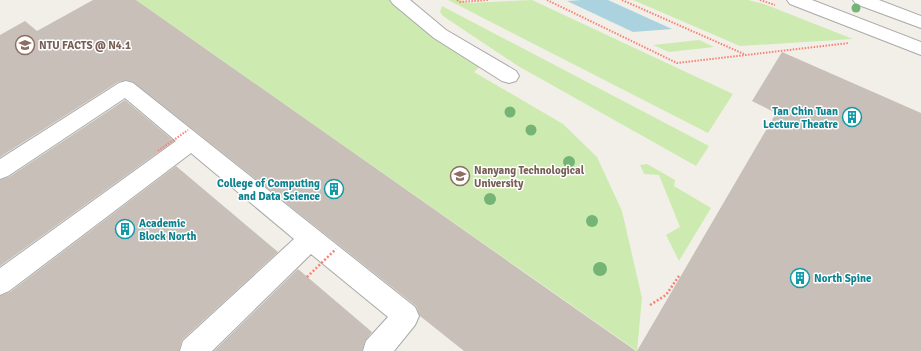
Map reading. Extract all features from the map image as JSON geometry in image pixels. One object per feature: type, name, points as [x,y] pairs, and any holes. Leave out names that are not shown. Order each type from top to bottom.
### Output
[{"type":"lane","points":[[399,0],[440,34],[509,76]]},
{"type":"lane","points":[[796,0],[921,49]]},
{"type":"lane","points":[[862,0],[921,22]]},
{"type":"lane","points":[[0,170],[126,88],[189,135],[310,238],[406,316],[376,351]]},
{"type":"lane","points":[[0,283],[189,135]]},
{"type":"lane","points":[[193,351],[310,238]]},
{"type":"path","points":[[457,0],[460,2],[488,0]]},
{"type":"path","points":[[547,0],[677,63],[856,42]]},
{"type":"path","points":[[622,0],[744,54]]},
{"type":"path","points":[[61,50],[77,40]]},
{"type":"path","points":[[158,151],[189,135]]},
{"type":"path","points":[[307,277],[336,249]]},
{"type":"path","points":[[650,305],[666,296],[679,276]]},
{"type":"green space","points":[[136,0],[390,0],[482,65],[474,72],[563,124],[597,157],[622,211],[642,298],[637,351]]},
{"type":"green space","points":[[448,0],[461,0],[467,3],[532,0],[733,94],[708,133]]},
{"type":"green space","points":[[633,0],[748,0],[764,4],[853,39],[740,46]]},
{"type":"green space","points":[[442,6],[709,146],[696,166],[518,66],[443,16],[440,12]]},
{"type":"green space","points":[[699,40],[714,47],[669,52],[653,45]]},
{"type":"green space","points":[[647,164],[675,180],[674,186],[711,208],[679,261],[666,235],[680,227],[659,175],[644,174],[640,165]]},
{"type":"water","points":[[608,0],[672,29],[633,32],[567,1]]},
{"type":"building","name":"College of Computing and Data Science","points":[[93,0],[136,0],[636,351],[464,351],[420,316],[416,306],[133,82],[126,80],[118,82],[0,157],[0,35],[25,21],[37,31]]},
{"type":"building","name":"North Spine","points":[[782,52],[921,113],[921,351],[637,351],[776,113],[752,101]]},
{"type":"building","points":[[125,100],[174,141],[0,266],[0,180],[9,177]]},
{"type":"building","points":[[176,166],[278,252],[182,340],[179,351],[0,351],[0,296],[10,292]]},
{"type":"building","points":[[298,269],[372,332],[365,341],[362,351],[214,351]]},
{"type":"place","name":"NTU FACTS @ N4.1","points":[[25,45]]},
{"type":"place","name":"Tan Chin Tuan Lecture Theatre","points":[[852,117]]},
{"type":"place","name":"Nanyang Technological University","points":[[460,176]]},
{"type":"place","name":"College of Computing and Data Science","points":[[334,189]]},
{"type":"place","name":"Academic Block North","points":[[125,229]]},
{"type":"place","name":"North Spine","points":[[800,278]]}]
